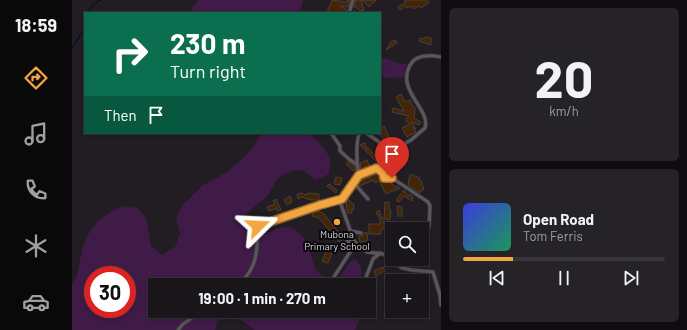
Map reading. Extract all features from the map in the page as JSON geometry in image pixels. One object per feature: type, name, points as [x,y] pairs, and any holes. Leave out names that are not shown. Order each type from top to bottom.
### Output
[{"type":"street","points":[[349,12],[353,0]]},
{"type":"street","points":[[246,278],[255,262],[258,244],[258,226],[339,200],[344,197],[359,175],[383,165],[391,155],[392,151],[411,140],[426,125],[426,120],[408,87],[407,80],[409,67],[415,60],[424,56],[441,57]]},
{"type":"street","points":[[332,134],[340,146],[340,151],[358,165]]},
{"type":"street","points":[[359,134],[359,175]]},
{"type":"street","points":[[367,134],[385,146],[391,155]]},
{"type":"street","points":[[377,168],[383,173],[384,178],[392,178],[428,202],[430,206],[429,227]]},
{"type":"street","points":[[353,182],[368,199]]},
{"type":"street","points":[[339,200],[354,241],[367,252],[380,253],[385,255]]},
{"type":"street","points":[[351,231],[361,233]]},
{"type":"street","points":[[333,278],[352,249],[348,241],[354,241]]},
{"type":"street","points":[[366,278],[373,259],[380,253]]},
{"type":"street","points":[[400,266],[412,270],[433,272],[440,294],[441,305]]},
{"type":"street","points":[[178,330],[183,324],[192,318]]},
{"type":"shaded area","points":[[198,0],[303,0],[300,12],[190,12]]},
{"type":"shaded area","points":[[383,58],[406,64],[404,77],[384,78],[381,74],[381,60]]},
{"type":"shaded area","points":[[261,134],[308,134],[321,145],[330,160],[329,174],[316,180],[301,170],[283,175],[277,180],[267,196],[246,215],[244,225],[247,231],[252,235],[258,236],[278,228],[292,228],[299,233],[309,247],[314,265],[318,272],[330,278],[148,278],[148,318],[226,318],[217,322],[215,330],[72,330],[72,286],[77,275],[83,246],[89,233],[98,221],[122,206],[138,208],[146,218],[151,246],[162,255],[175,247],[180,233],[176,218],[182,206],[203,185],[227,172],[251,150]]},
{"type":"shaded area","points":[[354,259],[360,266],[362,278],[337,278],[340,277],[348,264]]},
{"type":"shaded area","points":[[235,318],[360,318],[355,330],[254,330],[244,322]]},
{"type":"building","points":[[332,0],[347,2],[347,0],[350,0],[348,7],[340,6],[347,10],[346,12],[327,12]]},
{"type":"building","points":[[356,0],[361,0],[364,10],[360,11],[354,7]]},
{"type":"building","points":[[362,0],[376,0],[369,7]]},
{"type":"building","points":[[404,0],[427,0],[429,3],[421,8],[419,6],[414,9],[412,6],[407,8],[406,6],[400,10],[398,7],[406,2]]},
{"type":"building","points":[[425,37],[431,38],[431,45],[419,41],[420,38],[424,39]]},
{"type":"building","points":[[395,40],[397,43],[386,50],[391,42]]},
{"type":"building","points":[[401,94],[405,102],[410,100],[415,108],[414,118],[421,122],[419,125],[411,122],[416,129],[413,127],[416,132],[407,137],[402,128],[410,124],[405,120],[409,116],[392,112],[393,108],[404,111],[396,97]]},
{"type":"building","points":[[384,126],[390,142],[400,139],[401,142],[392,145],[393,147],[390,149],[380,134],[381,128]]},
{"type":"building","points":[[365,143],[367,149],[368,148],[378,159],[376,161],[360,145]]},
{"type":"building","points":[[367,160],[370,167],[361,170],[360,163]]},
{"type":"building","points":[[348,162],[355,166],[354,171],[346,164]]},
{"type":"building","points":[[392,164],[397,168],[396,171],[394,169],[387,174],[385,170],[387,169],[388,171]]},
{"type":"building","points":[[379,173],[383,180],[389,181],[395,187],[397,186],[400,188],[386,194],[379,181],[375,183],[373,180],[360,186],[357,182]]},
{"type":"building","points":[[410,174],[420,178],[419,181],[422,181],[422,186],[424,187],[420,193],[408,185]]},
{"type":"building","points":[[336,177],[342,178],[340,185],[334,184]]},
{"type":"building","points":[[329,184],[337,190],[336,193],[327,186]]},
{"type":"building","points":[[404,190],[408,196],[410,194],[413,197],[412,201],[404,196],[399,202],[396,200]]},
{"type":"building","points":[[300,193],[307,195],[308,193],[319,194],[319,200],[311,200],[302,197],[298,199],[297,194]]},
{"type":"building","points":[[290,196],[292,202],[287,205],[284,200]]},
{"type":"building","points":[[276,199],[281,210],[277,211],[276,208],[269,211],[267,207],[275,204],[273,201]]},
{"type":"building","points":[[346,200],[350,200],[350,203],[354,204],[352,213],[347,213]]},
{"type":"building","points":[[385,202],[389,202],[389,209],[391,210],[390,220],[384,219]]},
{"type":"building","points":[[397,206],[402,207],[402,216],[398,216]]},
{"type":"building","points":[[314,210],[323,213],[344,239],[339,242],[319,218],[312,216]]},
{"type":"building","points":[[379,210],[384,223],[384,229],[381,229],[381,234],[369,234],[369,224],[381,224],[376,212]]},
{"type":"building","points":[[367,232],[368,241],[360,242],[359,236],[362,236]]},
{"type":"building","points":[[330,243],[335,245],[328,263],[322,261]]},
{"type":"building","points":[[383,267],[385,271],[376,276],[374,271]]},
{"type":"waterway","points":[[89,12],[91,7],[101,0]]},
{"type":"waterway","points":[[72,48],[84,30]]},
{"type":"place","name":"Mubona Primary School","points":[[337,222]]},
{"type":"route","points":[[258,226],[272,220],[342,199],[359,175],[377,168],[383,173],[384,178],[392,178]]}]
